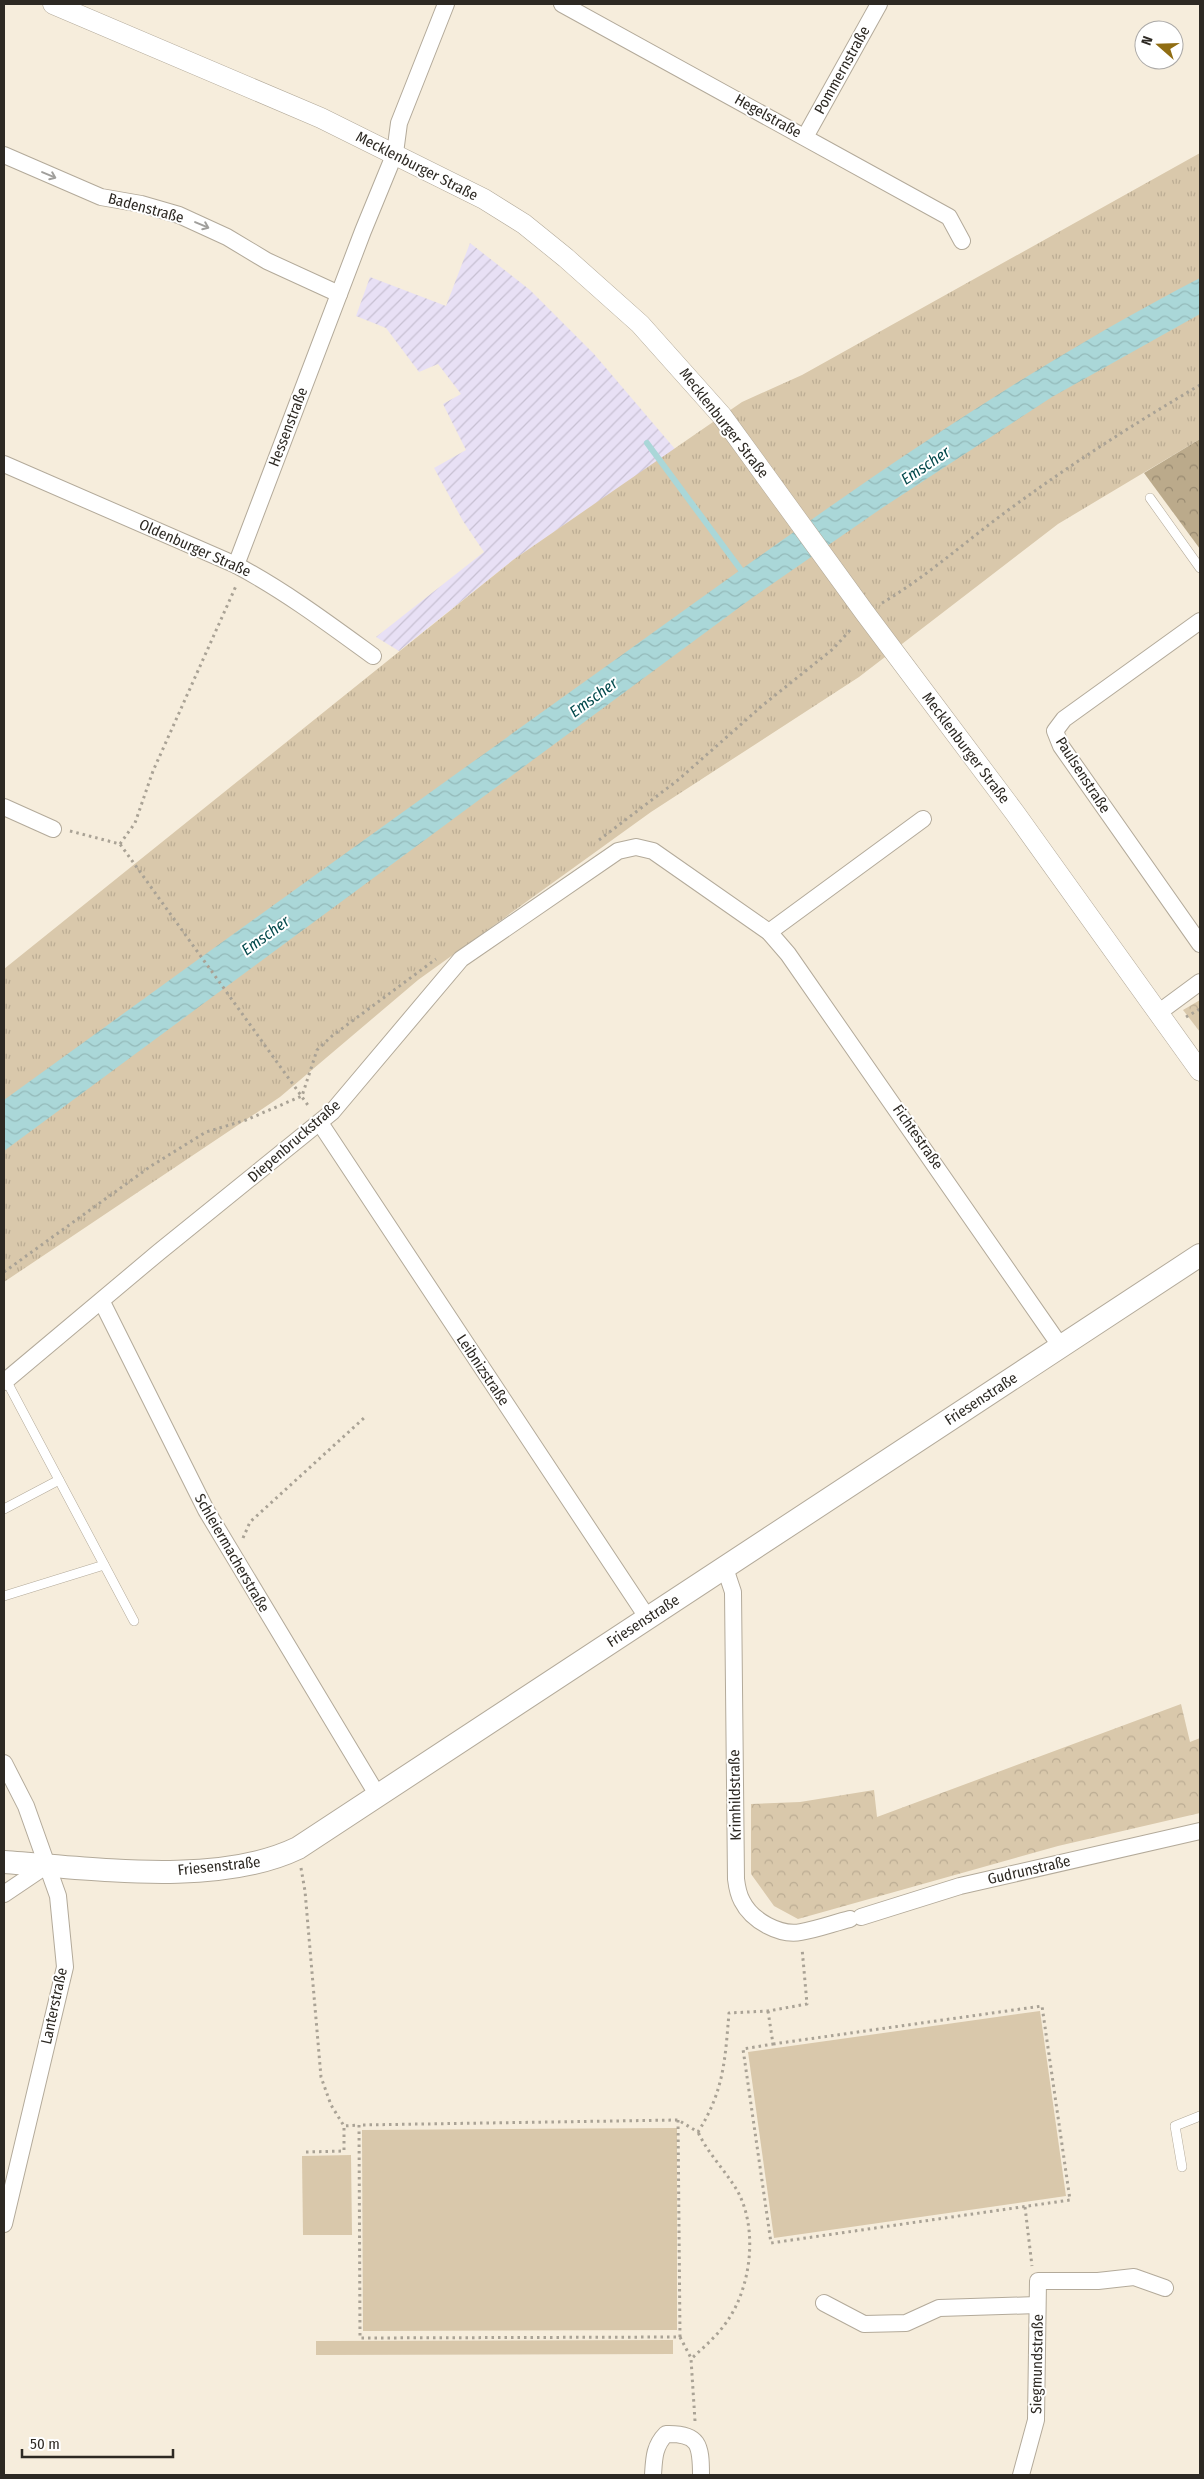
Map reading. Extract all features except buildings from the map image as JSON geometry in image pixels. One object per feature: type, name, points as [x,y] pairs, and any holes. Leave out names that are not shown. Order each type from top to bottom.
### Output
[{"type":"main road","name":"Friesenstraße","points":[[4,1862],[127,1871],[202,1870],[254,1865],[277,1858],[298,1848],[647,1617],[1197,1259]]},
{"type":"street","name":"Mecklenburger Straße","points":[[53,4],[321,118],[395,153],[502,210],[524,224],[586,275],[662,346],[722,416],[862,609],[1015,813],[1200,1071]]},
{"type":"street","name":"Hessenstraße","points":[[236,565],[395,153],[399,123],[446,4]]},
{"type":"street","name":"Pommernstraße","points":[[805,137],[878,4]]},
{"type":"street","name":"Hegelstraße","points":[[573,6],[949,217],[962,241]]},
{"type":"street","name":"Badenstraße","points":[[4,156],[101,197],[141,204],[178,215],[221,234],[267,261],[339,294]]},
{"type":"street","name":"Oldenburger Straße","points":[[4,464],[236,565],[306,607],[373,656]]},
{"type":"street","name":"Paulsenstraße","points":[[1200,621],[1064,719],[1055,731],[1061,746],[1200,944]]},
{"type":"street","points":[[4,807],[53,829]]},
{"type":"street","points":[[769,932],[923,819]]},
{"type":"street","name":"Fichtestraße","points":[[618,851],[636,847],[653,851],[769,932],[806,977],[1061,1347]]},
{"type":"street","name":"Diepenbruckstraße","points":[[5,1381],[102,1302],[159,1252],[332,1112],[398,1037],[461,959],[618,851]]},
{"type":"street","points":[[1158,1013],[1200,982]]},
{"type":"street","name":"Leibnizstraße","points":[[320,1123],[647,1617]]},
{"type":"street","name":"Schleiermacherstraße","points":[[102,1302],[206,1510],[378,1796]]},
{"type":"street","name":"Krimhildstraße","points":[[725,1568],[733,1592],[736,1879],[742,1903],[766,1925],[789,1933],[800,1933],[856,1918]]},
{"type":"street","name":"Lanterstraße","points":[[4,1763],[26,1806],[58,1896],[65,1967],[4,2224]]},
{"type":"street","name":"Gudrunstraße","points":[[856,1918],[960,1886],[1200,1831]]},
{"type":"street","points":[[4,1894],[48,1865]]},
{"type":"street","points":[[1038,2281],[1098,2282],[1134,2278],[1165,2288]]},
{"type":"street","name":"Siegmundstraße","points":[[1021,2475],[1036,2420],[1038,2281]]},
{"type":"street","points":[[824,2303],[864,2324],[906,2323],[939,2308],[1037,2305]]},
{"type":"street","points":[[653,2475],[654,2455],[658,2442],[666,2434],[690,2436],[696,2442],[701,2454],[701,2475]]},
{"type":"lane","points":[[1150,498],[1200,568]]},
{"type":"lane","points":[[5,1381],[134,1621]]},
{"type":"lane","points":[[4,1509],[59,1480]]},
{"type":"lane","points":[[4,1596],[104,1565]]},
{"type":"lane","points":[[1182,2167],[1175,2126],[1200,2116]]},
{"type":"path","points":[[592,845],[678,780],[763,705],[834,649],[862,609],[915,582],[1087,453],[1200,385]]},
{"type":"path","points":[[120,844],[135,823],[154,771],[236,589],[236,565]]},
{"type":"path","points":[[53,829],[84,834],[120,844],[163,907],[302,1096]]},
{"type":"path","points":[[4,1272],[151,1166],[206,1132],[246,1120],[302,1096],[317,1050],[332,1036],[441,955]]},
{"type":"path","points":[[234,1559],[250,1522],[364,1418]]},
{"type":"path","points":[[298,1848],[305,1890],[321,2077],[331,2105],[344,2126],[344,2151],[306,2152]]},
{"type":"path","points":[[698,2132],[716,2098],[725,2068],[729,2014],[768,2011],[807,2004],[800,1933]]},
{"type":"path","points":[[1042,2006],[1070,2200],[771,2242],[743,2049],[773,2044],[1042,2006]]},
{"type":"path","points":[[768,2011],[773,2044]]},
{"type":"path","points":[[344,2126],[678,2120],[698,2132],[704,2145],[720,2164],[738,2194],[749,2228],[750,2245],[741,2294],[729,2319],[713,2339],[691,2358]]},
{"type":"path","points":[[678,2120],[680,2337],[691,2358],[695,2418],[690,2436]]},
{"type":"path","points":[[359,2126],[360,2338],[680,2337]]},
{"type":"path","points":[[1025,2207],[1032,2269],[1038,2281]]},
{"type":"shaded area","points":[[470,243],[530,290],[594,354],[675,449],[513,560],[399,651],[376,637],[484,552],[463,521],[434,468],[466,450],[443,404],[461,394],[438,364],[419,372],[386,328],[356,316],[370,277],[446,306]]},
{"type":"green space","points":[[1200,153],[1200,439],[1058,524],[859,677],[651,812],[418,980],[280,1097],[4,1282],[4,969],[513,560],[742,402],[802,375]]},
{"type":"green space","points":[[1200,439],[1200,549],[1144,473]]},
{"type":"green space","points":[[1200,1000],[1200,1032],[1183,1010]]},
{"type":"green space","points":[[1181,1704],[1190,1742],[1200,1738],[1200,1813],[1058,1846],[798,1919],[774,1906],[751,1874],[751,1804],[800,1802],[874,1790],[877,1817]]},
{"type":"green space","points":[[1040,2011],[1066,2196],[774,2238],[748,2052]]},
{"type":"green space","points":[[677,2128],[677,2330],[363,2331],[362,2130]]},
{"type":"green space","points":[[351,2155],[352,2235],[303,2235],[302,2156]]},
{"type":"green space","points":[[673,2340],[673,2354],[316,2355],[316,2341]]},
{"type":"water","name":"Emscher","points":[[1200,278],[1200,314],[1052,397],[882,508],[752,598],[4,1151],[4,1100],[765,552],[906,454],[1051,362]]},
{"type":"waterway","points":[[647,443],[741,570]]}]
